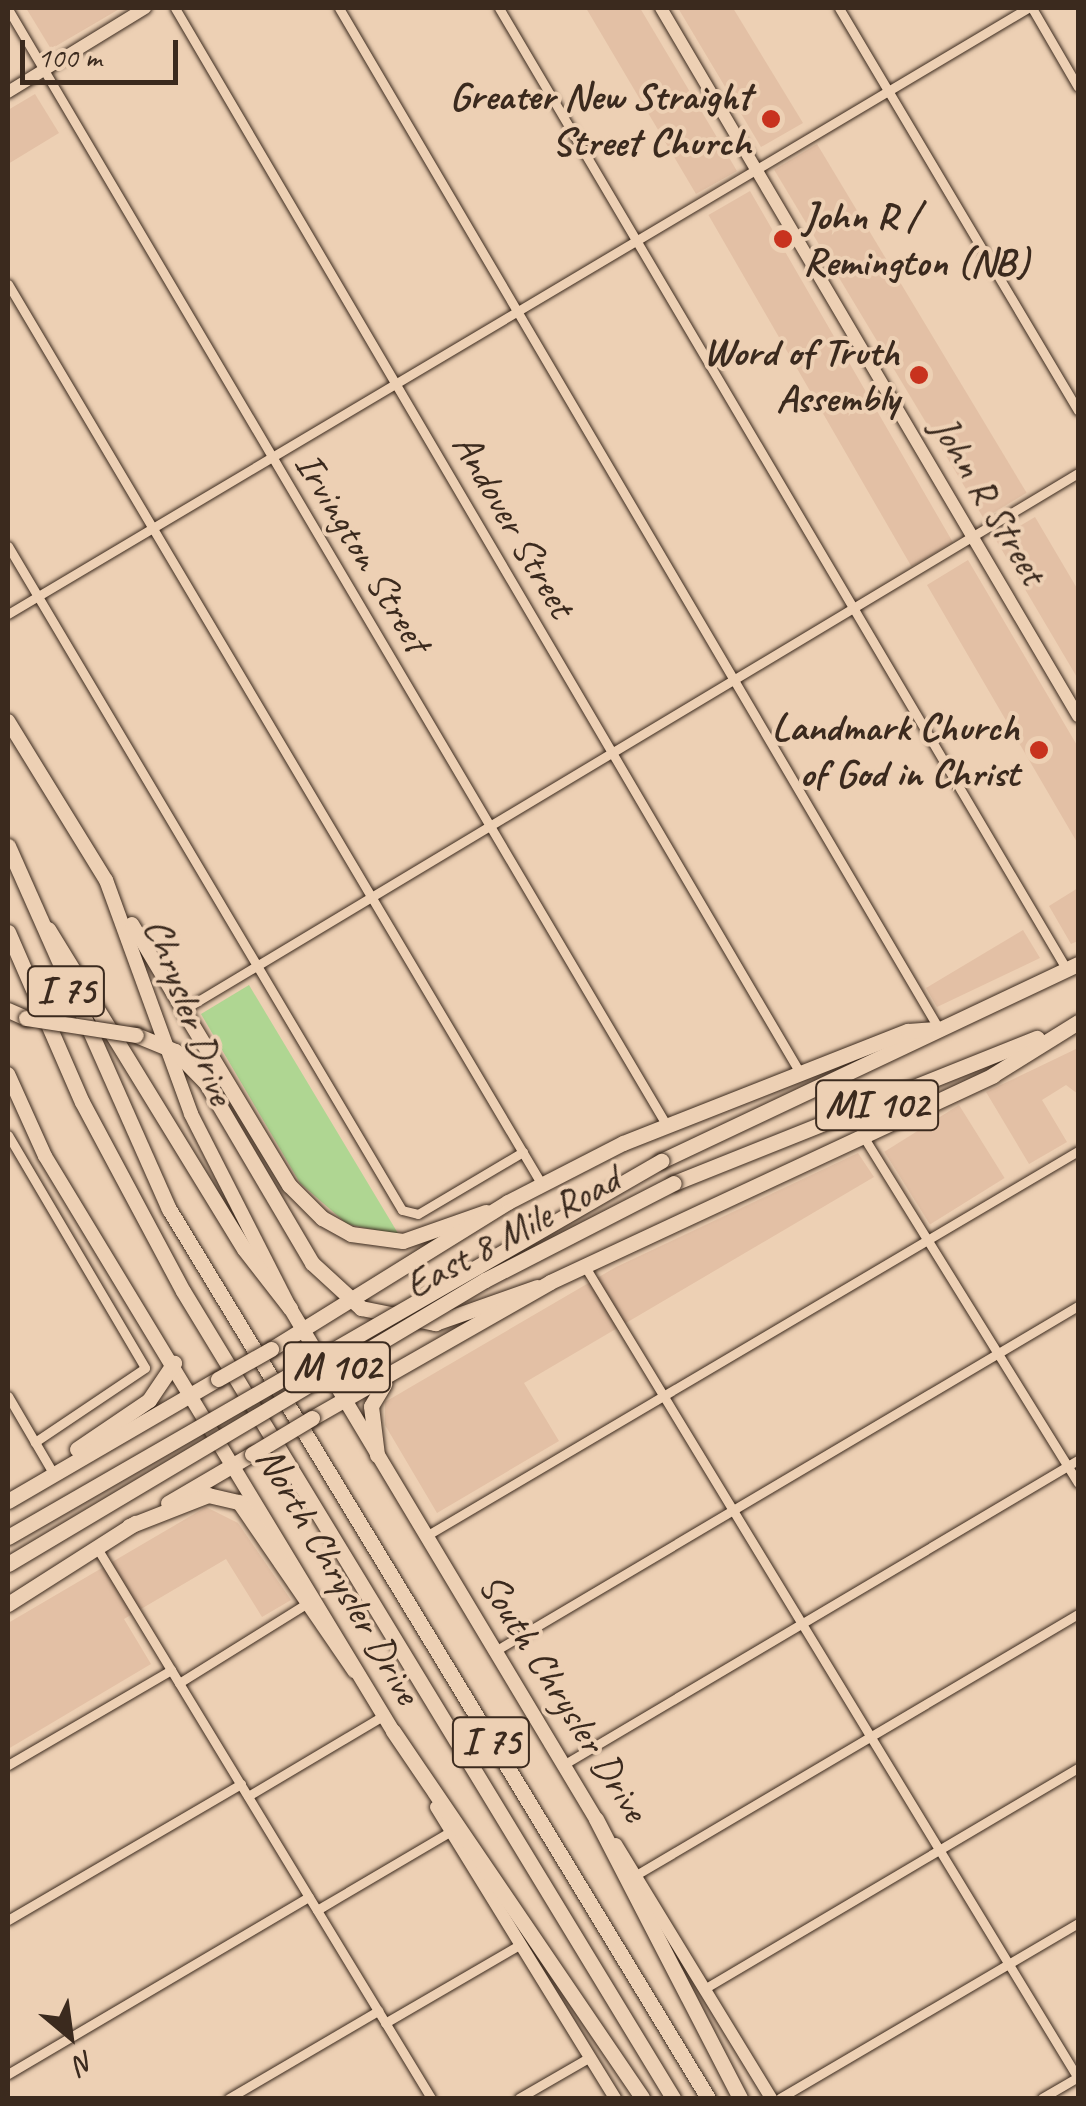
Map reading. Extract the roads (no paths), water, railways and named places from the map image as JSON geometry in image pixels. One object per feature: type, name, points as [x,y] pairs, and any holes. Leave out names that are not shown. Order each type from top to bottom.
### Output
[{"type":"highway","name":"I 75","points":[[8,846],[184,1236],[708,2098]]},
{"type":"highway","points":[[30,900],[235,1235],[290,1308]]},
{"type":"highway","name":"I 75","points":[[8,932],[122,1180],[274,1440],[674,2098]]},
{"type":"highway","points":[[8,1501],[481,1224],[541,1183],[667,1126],[908,1031],[939,1029],[1073,967]]},
{"type":"highway","points":[[8,1010],[26,1018],[136,1035],[168,1048],[206,1084],[312,1263],[351,1301],[394,1320],[435,1323],[550,1282]]},
{"type":"highway","points":[[183,1010],[288,1185],[333,1225],[402,1240],[513,1200]]},
{"type":"highway","points":[[8,1604],[129,1526],[550,1282],[863,1136],[1078,1022]]},
{"type":"highway","name":"East 8 Mile Road","points":[[8,1564],[500,1271],[674,1183],[1078,1022]]},
{"type":"highway","name":"MI 102","points":[[661,1160],[939,1029]]},
{"type":"highway","name":"East 8 Mile Road","points":[[8,1537],[661,1160]]},
{"type":"highway","points":[[54,1473],[149,1400],[174,1364]]},
{"type":"highway","points":[[376,1455],[371,1404],[389,1377]]},
{"type":"highway","points":[[129,1526],[208,1495],[233,1498],[308,1598],[354,1670]]},
{"type":"highway","points":[[393,1731],[642,2098]]},
{"type":"highway","points":[[596,1819],[740,2098]]},
{"type":"main road","points":[[8,92],[145,8]]},
{"type":"main road","name":"John R Street","points":[[661,8],[1078,716]]},
{"type":"main road","name":"Chrysler Drive","points":[[8,721],[106,880],[191,1114],[302,1330]]},
{"type":"main road","points":[[106,880],[183,1010]]},
{"type":"main road","points":[[8,1074],[14,1108],[192,1393]]},
{"type":"main road","name":"South Chrysler Drive","points":[[302,1330],[596,1819],[636,1876],[771,2098]]},
{"type":"main road","name":"North Chrysler Drive","points":[[192,1393],[236,1463],[308,1598]]},
{"type":"main road","name":"North Chrysler Drive","points":[[354,1670],[614,2098]]},
{"type":"street","name":"Andover Street","points":[[175,8],[800,1073]]},
{"type":"street","points":[[339,8],[939,1029]]},
{"type":"street","points":[[499,8],[857,612],[1073,967]]},
{"type":"street","points":[[840,8],[1078,410]]},
{"type":"street","points":[[8,614],[638,242],[887,88],[1030,8],[1078,86]]},
{"type":"street","name":"Irvington Street","points":[[8,9],[667,1126]]},
{"type":"street","points":[[8,284],[541,1183]]},
{"type":"street","points":[[183,1010],[857,612],[1078,473]]},
{"type":"street","points":[[8,546],[405,1213],[523,1152]]},
{"type":"street","points":[[8,1135],[144,1368],[35,1442]]},
{"type":"street","points":[[863,1136],[1078,1483]]},
{"type":"street","points":[[426,1536],[1078,1151]]},
{"type":"street","points":[[584,1265],[1078,2077],[1042,2098]]},
{"type":"street","points":[[495,1651],[1078,1306]]},
{"type":"street","points":[[8,1396],[54,1473]]},
{"type":"street","points":[[563,1764],[1078,1460]]},
{"type":"street","points":[[97,1548],[431,2098]]},
{"type":"street","points":[[179,1682],[308,1598]]},
{"type":"street","points":[[636,1876],[1078,1614]]},
{"type":"street","points":[[8,1766],[171,1670]]},
{"type":"street","points":[[248,1796],[383,1716]]},
{"type":"street","points":[[704,1989],[1078,1768]]},
{"type":"street","points":[[8,1920],[240,1784]]},
{"type":"street","points":[[316,1910],[451,1831]]},
{"type":"street","points":[[8,2074],[309,1897]]},
{"type":"street","points":[[780,2098],[1078,1922]]},
{"type":"street","points":[[385,2023],[520,1944]]},
{"type":"street","points":[[228,2098],[378,2011]]},
{"type":"street","points":[[518,2098],[590,2057]]},
{"type":"place","name":"Greater New Straight Street Church","points":[[771,119]]},
{"type":"place","name":"John R / Remington (NB)","points":[[783,239]]},
{"type":"place","name":"Word of Truth Assembly","points":[[919,375]]},
{"type":"place","name":"Landmark Church of God in Christ","points":[[1039,750]]}]
